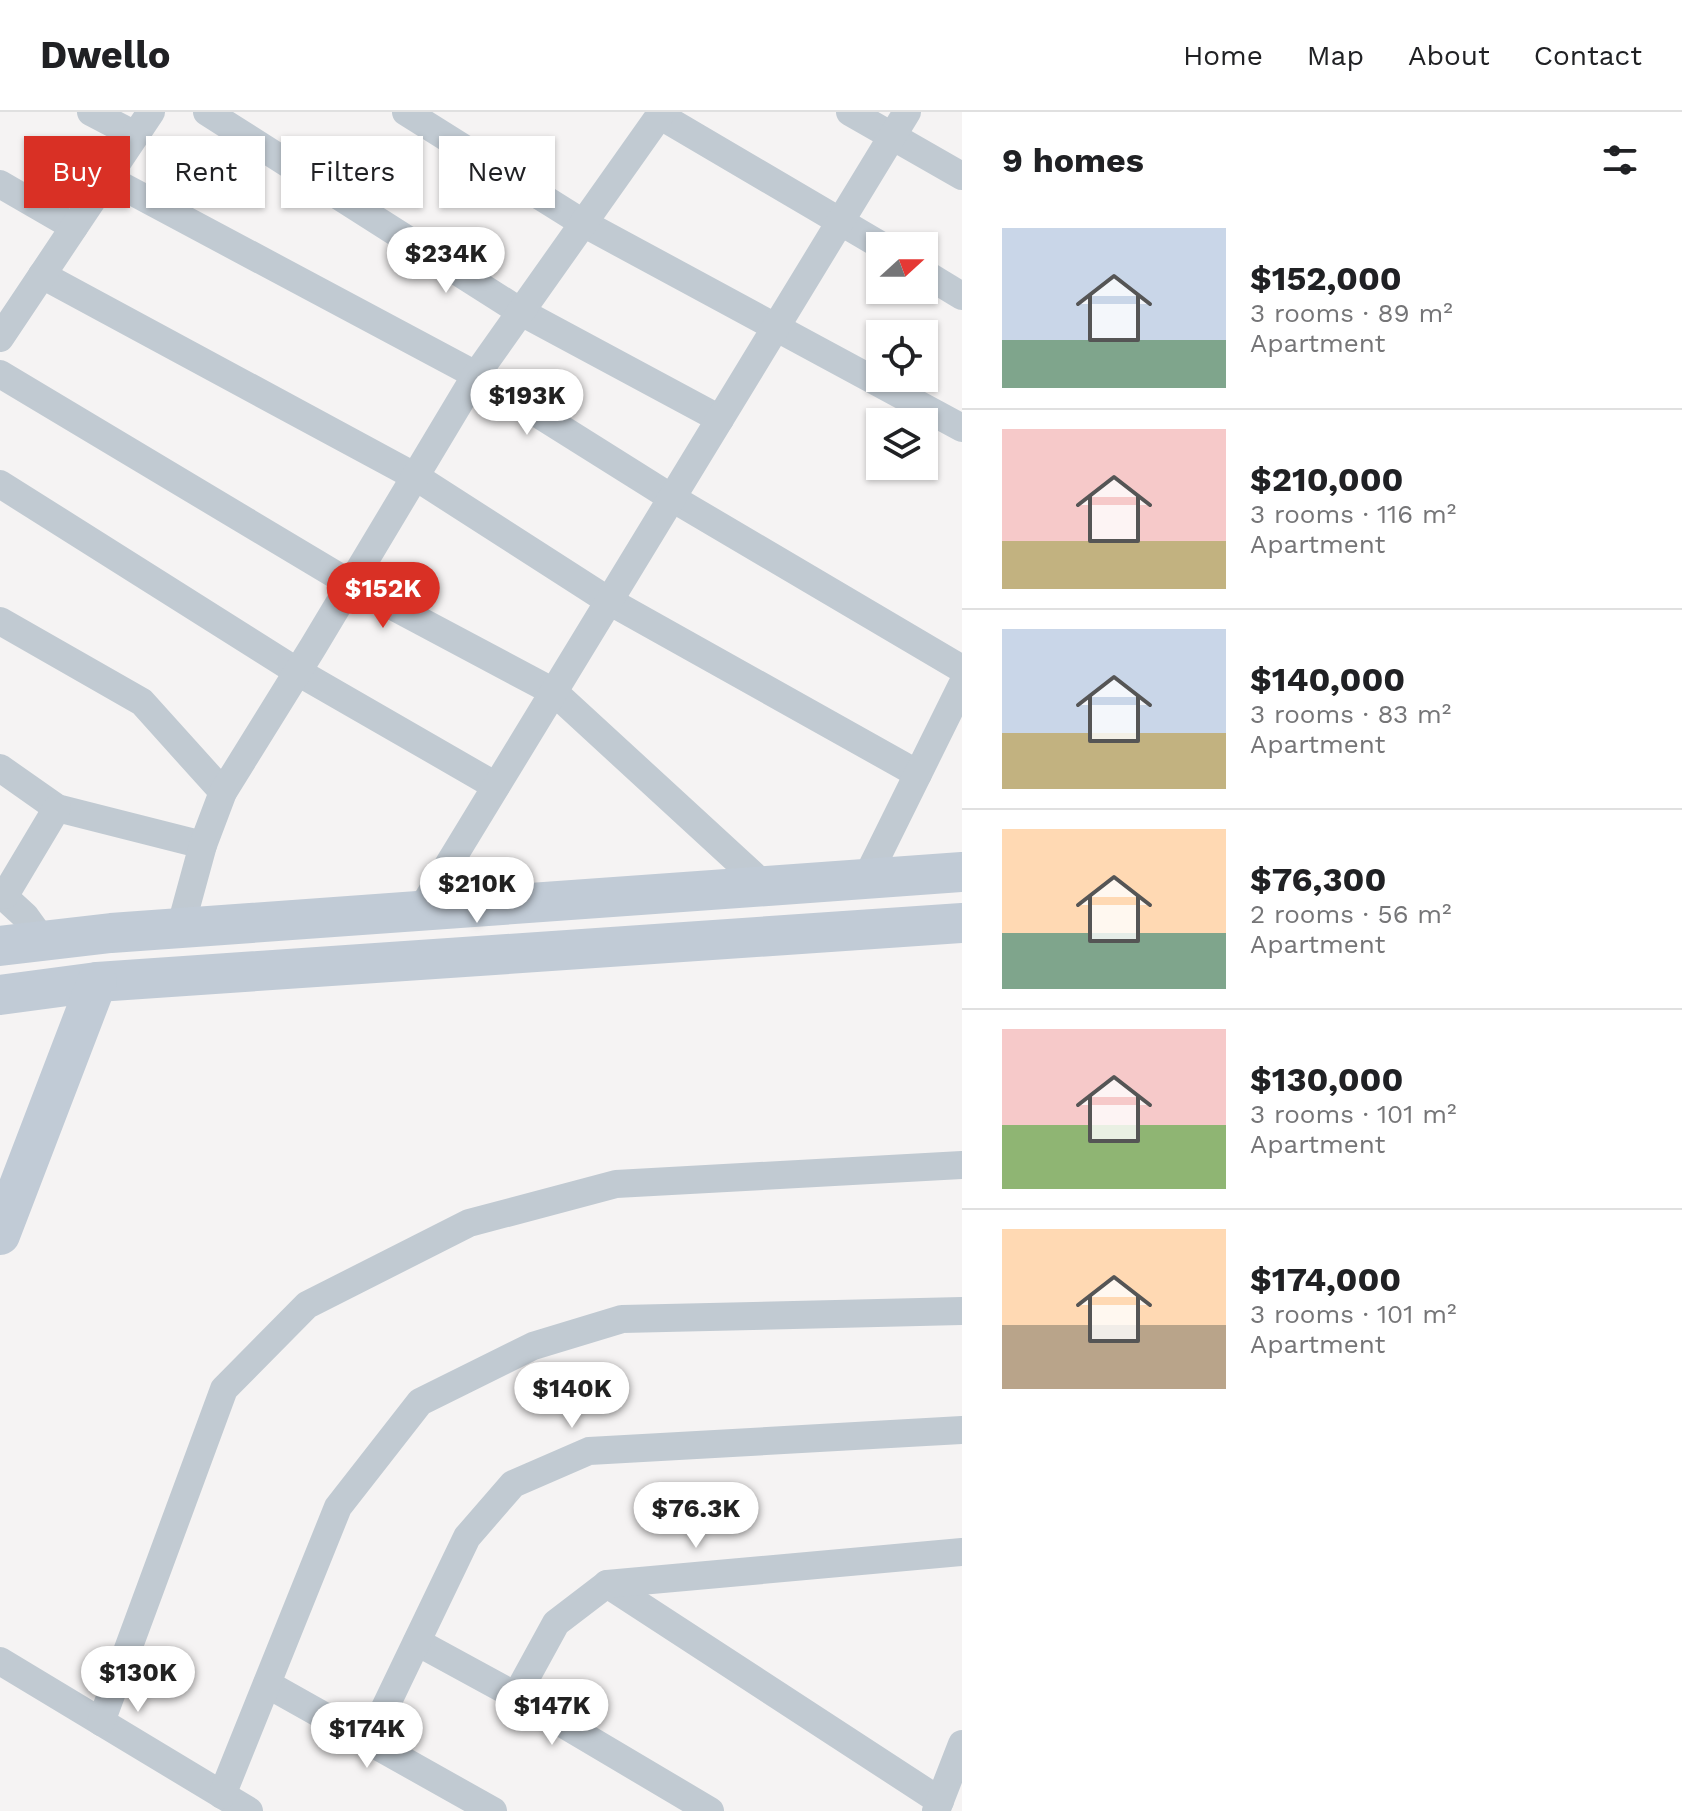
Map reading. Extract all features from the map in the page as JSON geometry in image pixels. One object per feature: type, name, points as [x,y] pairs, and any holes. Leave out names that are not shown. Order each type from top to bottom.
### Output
[{"type":"street","points":[[91,112],[143,124],[130,144]]},
{"type":"street","points":[[207,112],[521,312],[720,419]]},
{"type":"street","points":[[406,112],[583,223],[962,428]]},
{"type":"street","points":[[850,112],[900,124],[962,176]]},
{"type":"street","points":[[180,929],[203,845],[223,792],[476,375],[660,114],[866,236]]},
{"type":"street","points":[[419,913],[900,124]]},
{"type":"street","points":[[0,184],[74,227]]},
{"type":"street","points":[[130,190],[476,375],[672,498],[962,669]]},
{"type":"street","points":[[0,338],[87,208]]},
{"type":"street","points":[[42,275],[416,477],[609,601],[918,774]]},
{"type":"street","points":[[938,281],[962,296]]},
{"type":"street","points":[[0,374],[351,584],[554,692],[765,886]]},
{"type":"street","points":[[0,484],[298,672],[496,786]]},
{"type":"street","points":[[0,621],[142,702],[223,792]]},
{"type":"street","points":[[866,879],[962,685]]},
{"type":"street","points":[[0,768],[57,808],[203,845]]},
{"type":"street","points":[[43,941],[25,916],[2,894],[57,808]]},
{"type":"street","points":[[0,946],[180,929],[962,872]]},
{"type":"street","points":[[0,995],[97,982],[962,923]]},
{"type":"street","points":[[0,1235],[97,982]]},
{"type":"street","points":[[101,1722],[224,1389],[307,1305],[469,1223],[616,1184],[962,1165]]},
{"type":"street","points":[[222,1795],[338,1507],[420,1402],[533,1346],[622,1319],[962,1311]]},
{"type":"street","points":[[369,1741],[467,1537],[513,1484],[589,1451],[962,1430]]},
{"type":"street","points":[[516,1696],[556,1623],[607,1584],[962,1552]]},
{"type":"street","points":[[607,1584],[938,1806],[962,1744]]},
{"type":"street","points":[[417,1642],[516,1696],[710,1811]]},
{"type":"street","points":[[0,1661],[249,1811]]},
{"type":"street","points":[[267,1684],[493,1811]]}]
